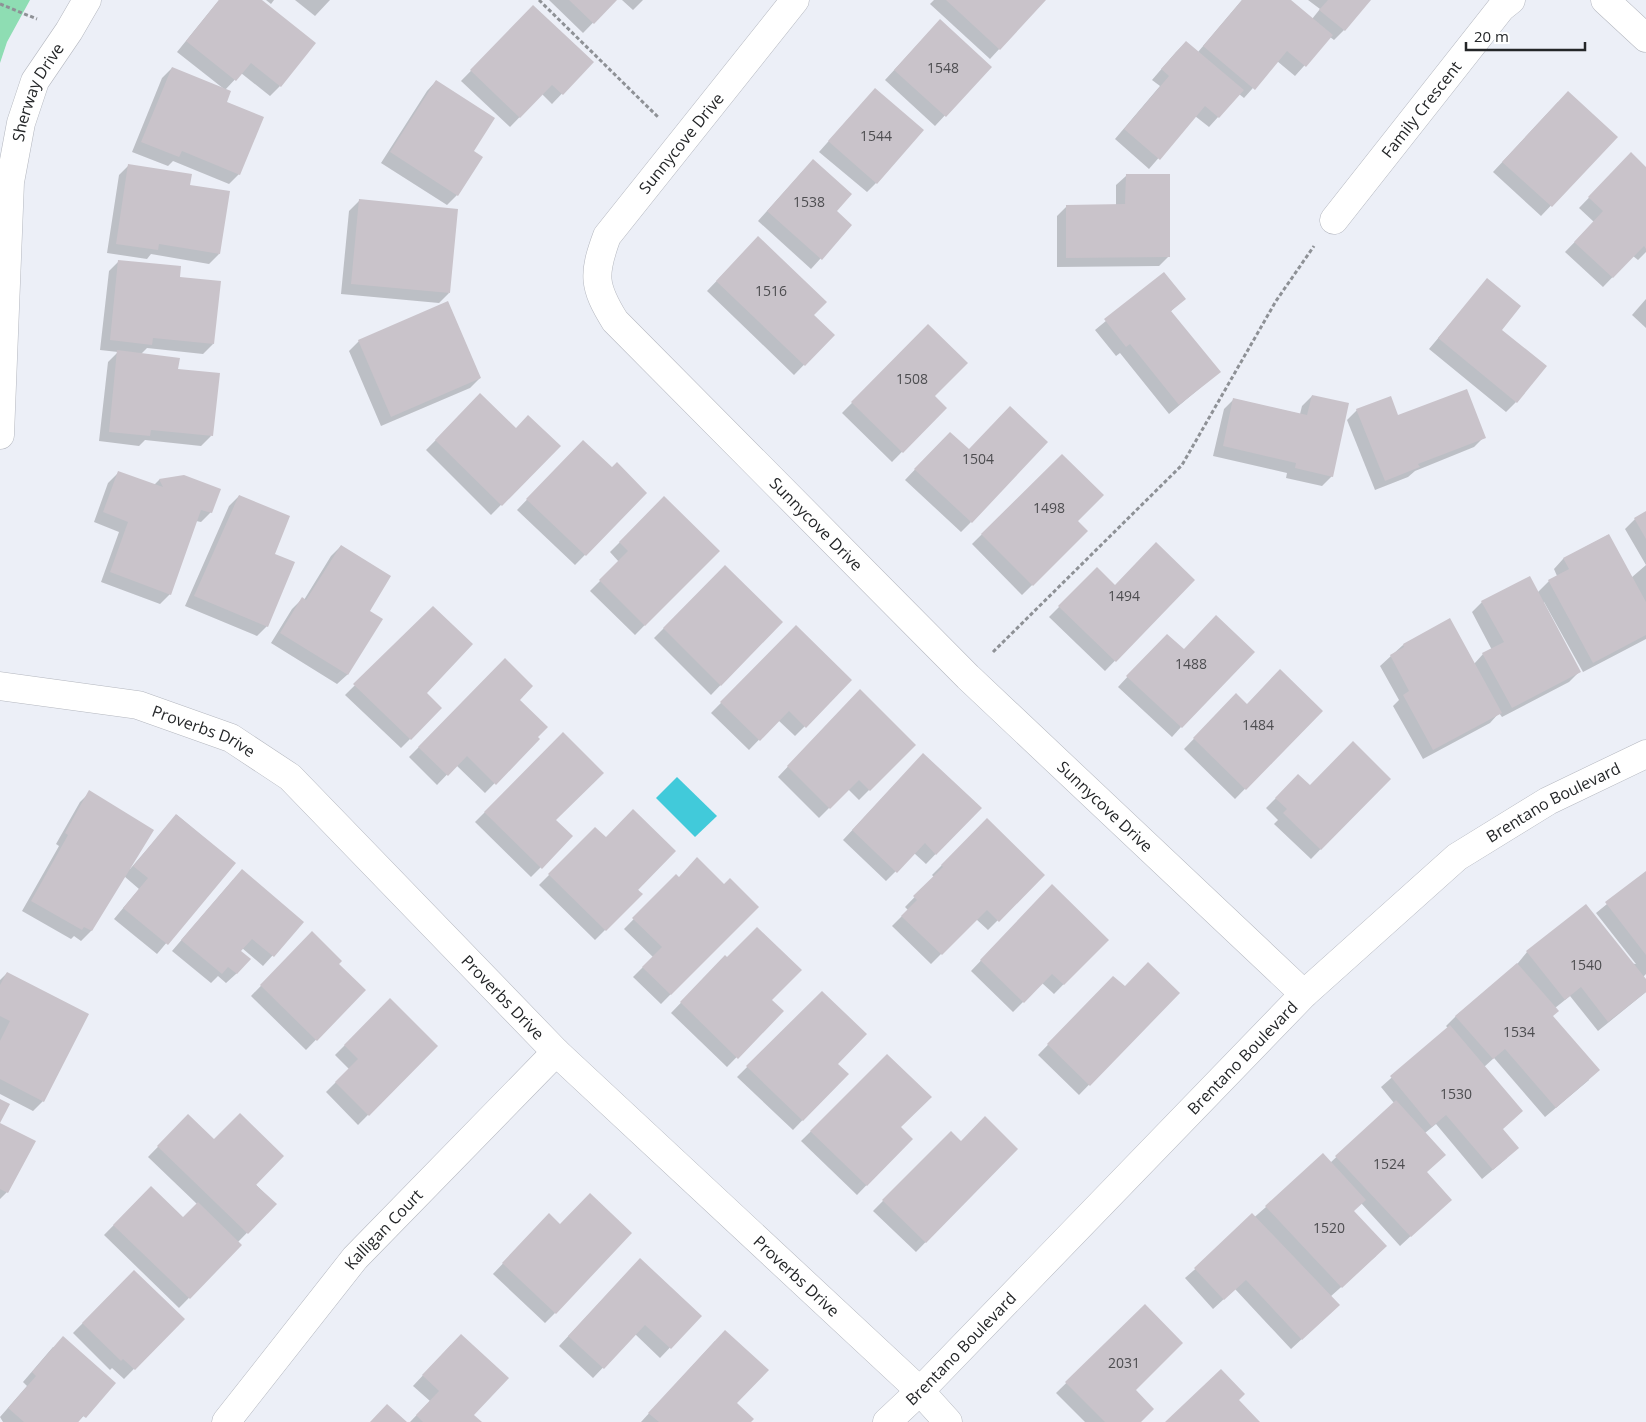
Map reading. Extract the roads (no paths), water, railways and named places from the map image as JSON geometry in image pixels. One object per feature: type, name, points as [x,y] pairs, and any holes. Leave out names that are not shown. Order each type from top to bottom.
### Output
[{"type":"street","name":"Sherway Drive","points":[[0,435],[10,182],[21,123],[35,81],[69,31],[87,0]]},
{"type":"street","name":"Sunnycove Drive","points":[[796,0],[607,236],[596,276],[601,299],[615,320],[968,677],[1304,994]]},
{"type":"street","name":"Family Crescent","points":[[1334,220],[1501,8],[1511,0]]},
{"type":"street","points":[[1605,0],[1646,38]]},
{"type":"street","name":"Proverbs Drive","points":[[0,686],[138,705],[231,738],[290,777],[556,1052],[920,1392],[948,1422]]},
{"type":"street","name":"Brentano Boulevard","points":[[887,1422],[920,1392],[1304,994],[1457,857],[1548,801],[1646,754]]},
{"type":"street","name":"Kalligan Court","points":[[226,1422],[355,1258],[556,1052]]},
{"type":"water","points":[[677,777],[717,816],[695,837],[656,798]]}]
